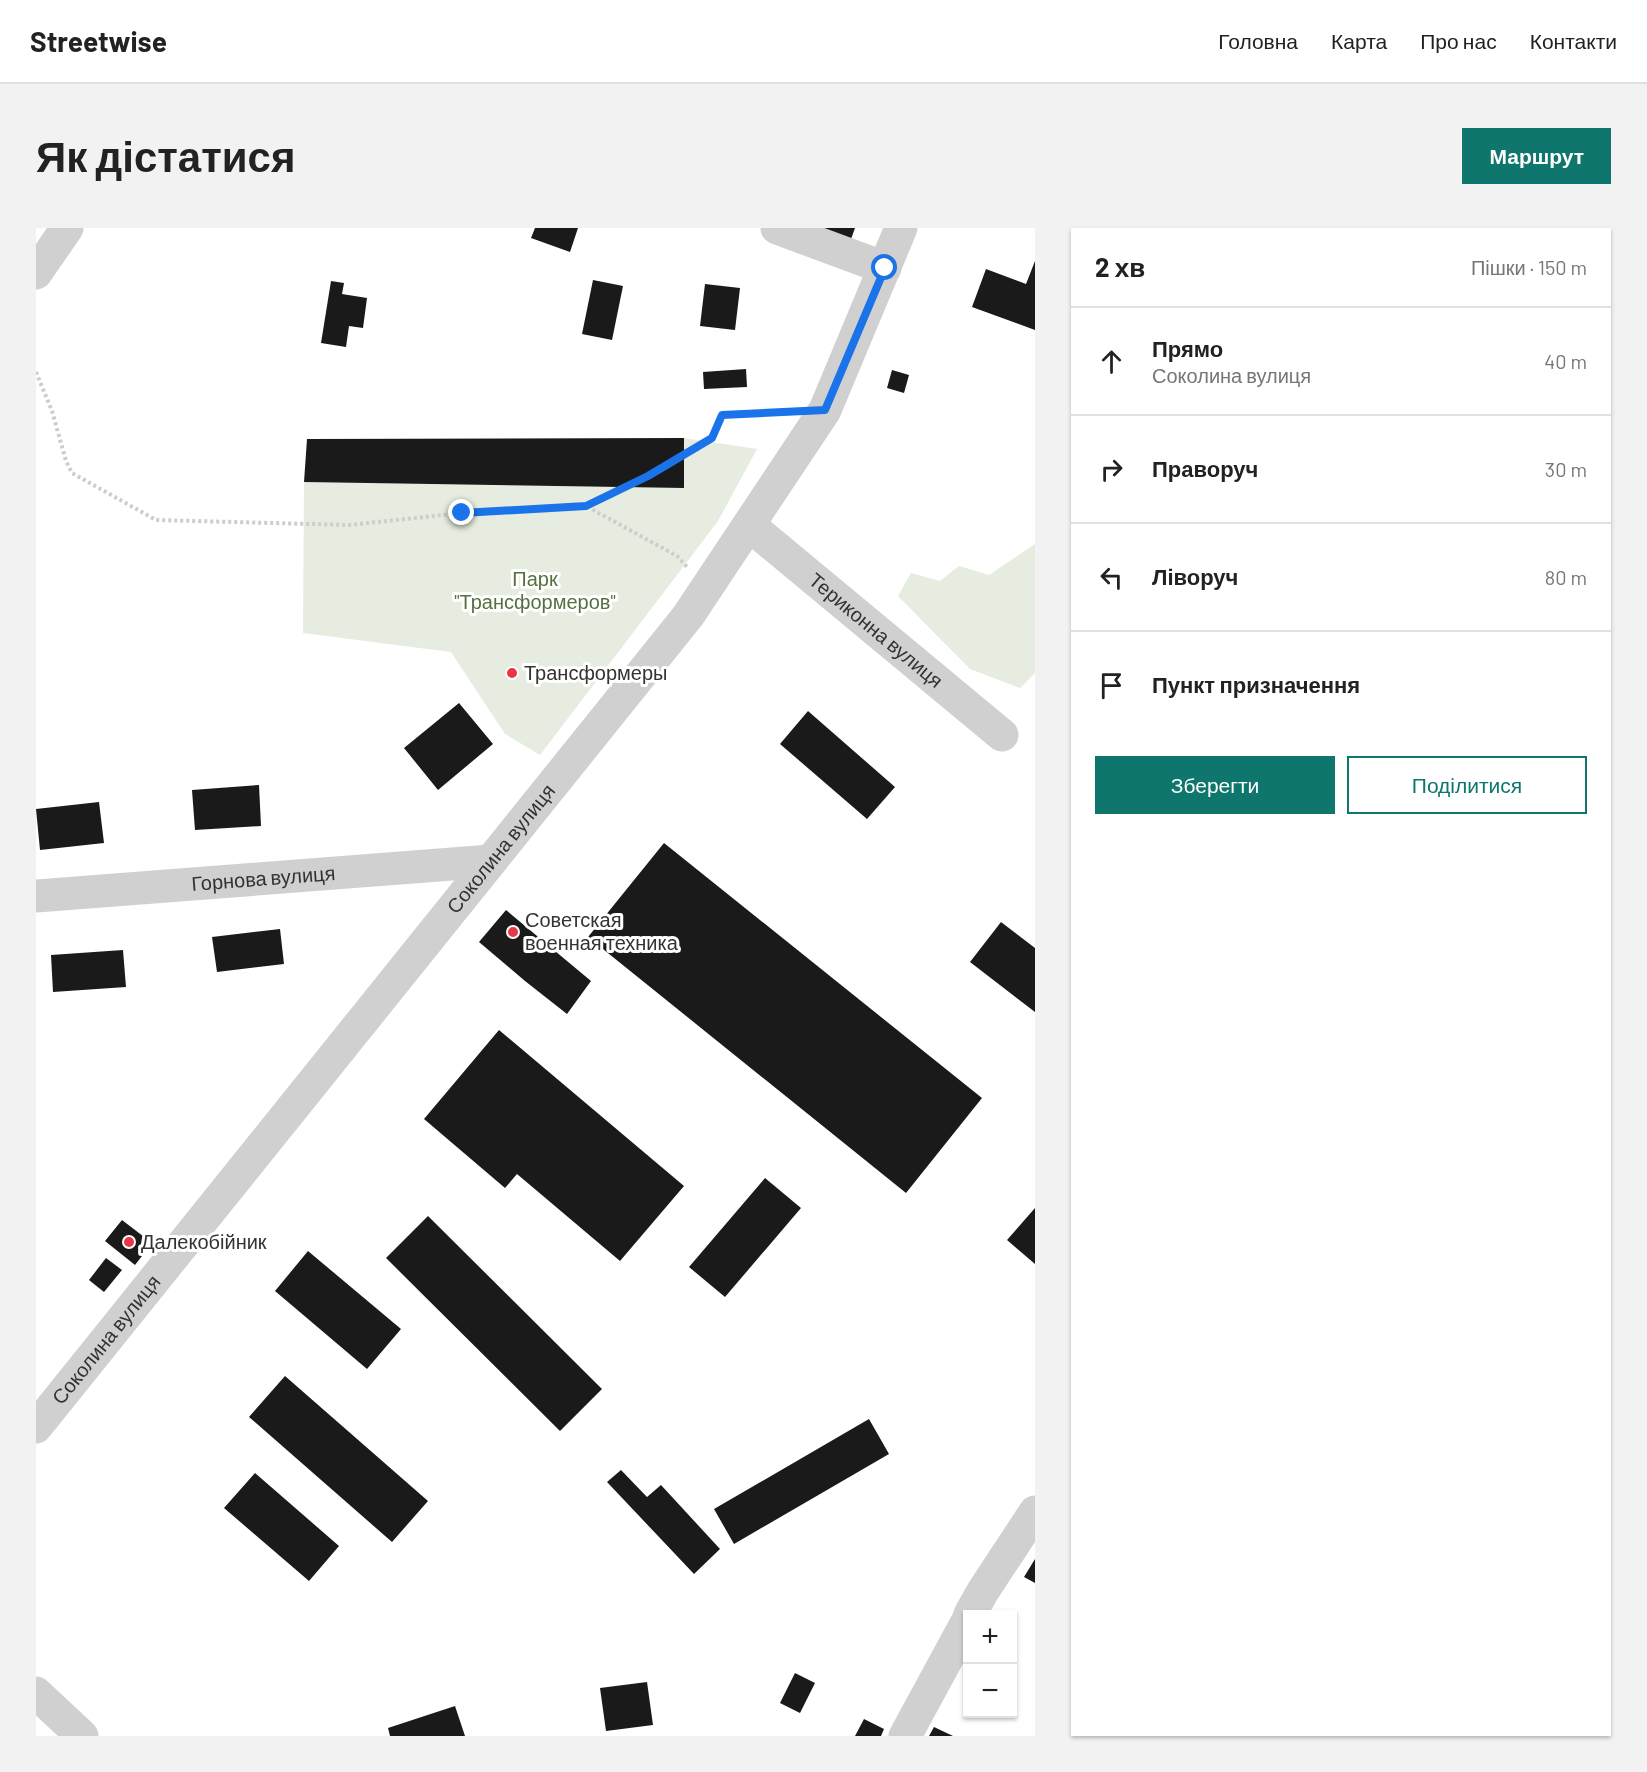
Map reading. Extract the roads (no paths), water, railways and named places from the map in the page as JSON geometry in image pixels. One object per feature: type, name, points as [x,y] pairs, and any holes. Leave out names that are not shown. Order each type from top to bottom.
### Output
[{"type":"street","points":[[36,273],[67,228]]},
{"type":"street","points":[[777,228],[885,268]]},
{"type":"street","name":"Соколина вулиця","points":[[36,1427],[688,616],[825,410],[901,228]]},
{"type":"street","name":"Териконна вулиця","points":[[749,525],[1002,735]]},
{"type":"street","name":"Горнова вулиця","points":[[36,896],[490,861]]},
{"type":"street","points":[[972,1610],[1035,1512]]},
{"type":"street","points":[[905,1736],[963,1629]]},
{"type":"street","points":[[36,1693],[82,1736]]},
{"type":"place","name":"Трансформеры","points":[[512,673]]},
{"type":"place","name":"Советская военная техника","points":[[513,932]]},
{"type":"place","name":"Далекобійник","points":[[129,1242]]},
{"type":"park label","name":"Парк \"Трансформеров\"","points":[[535,590]]}]
